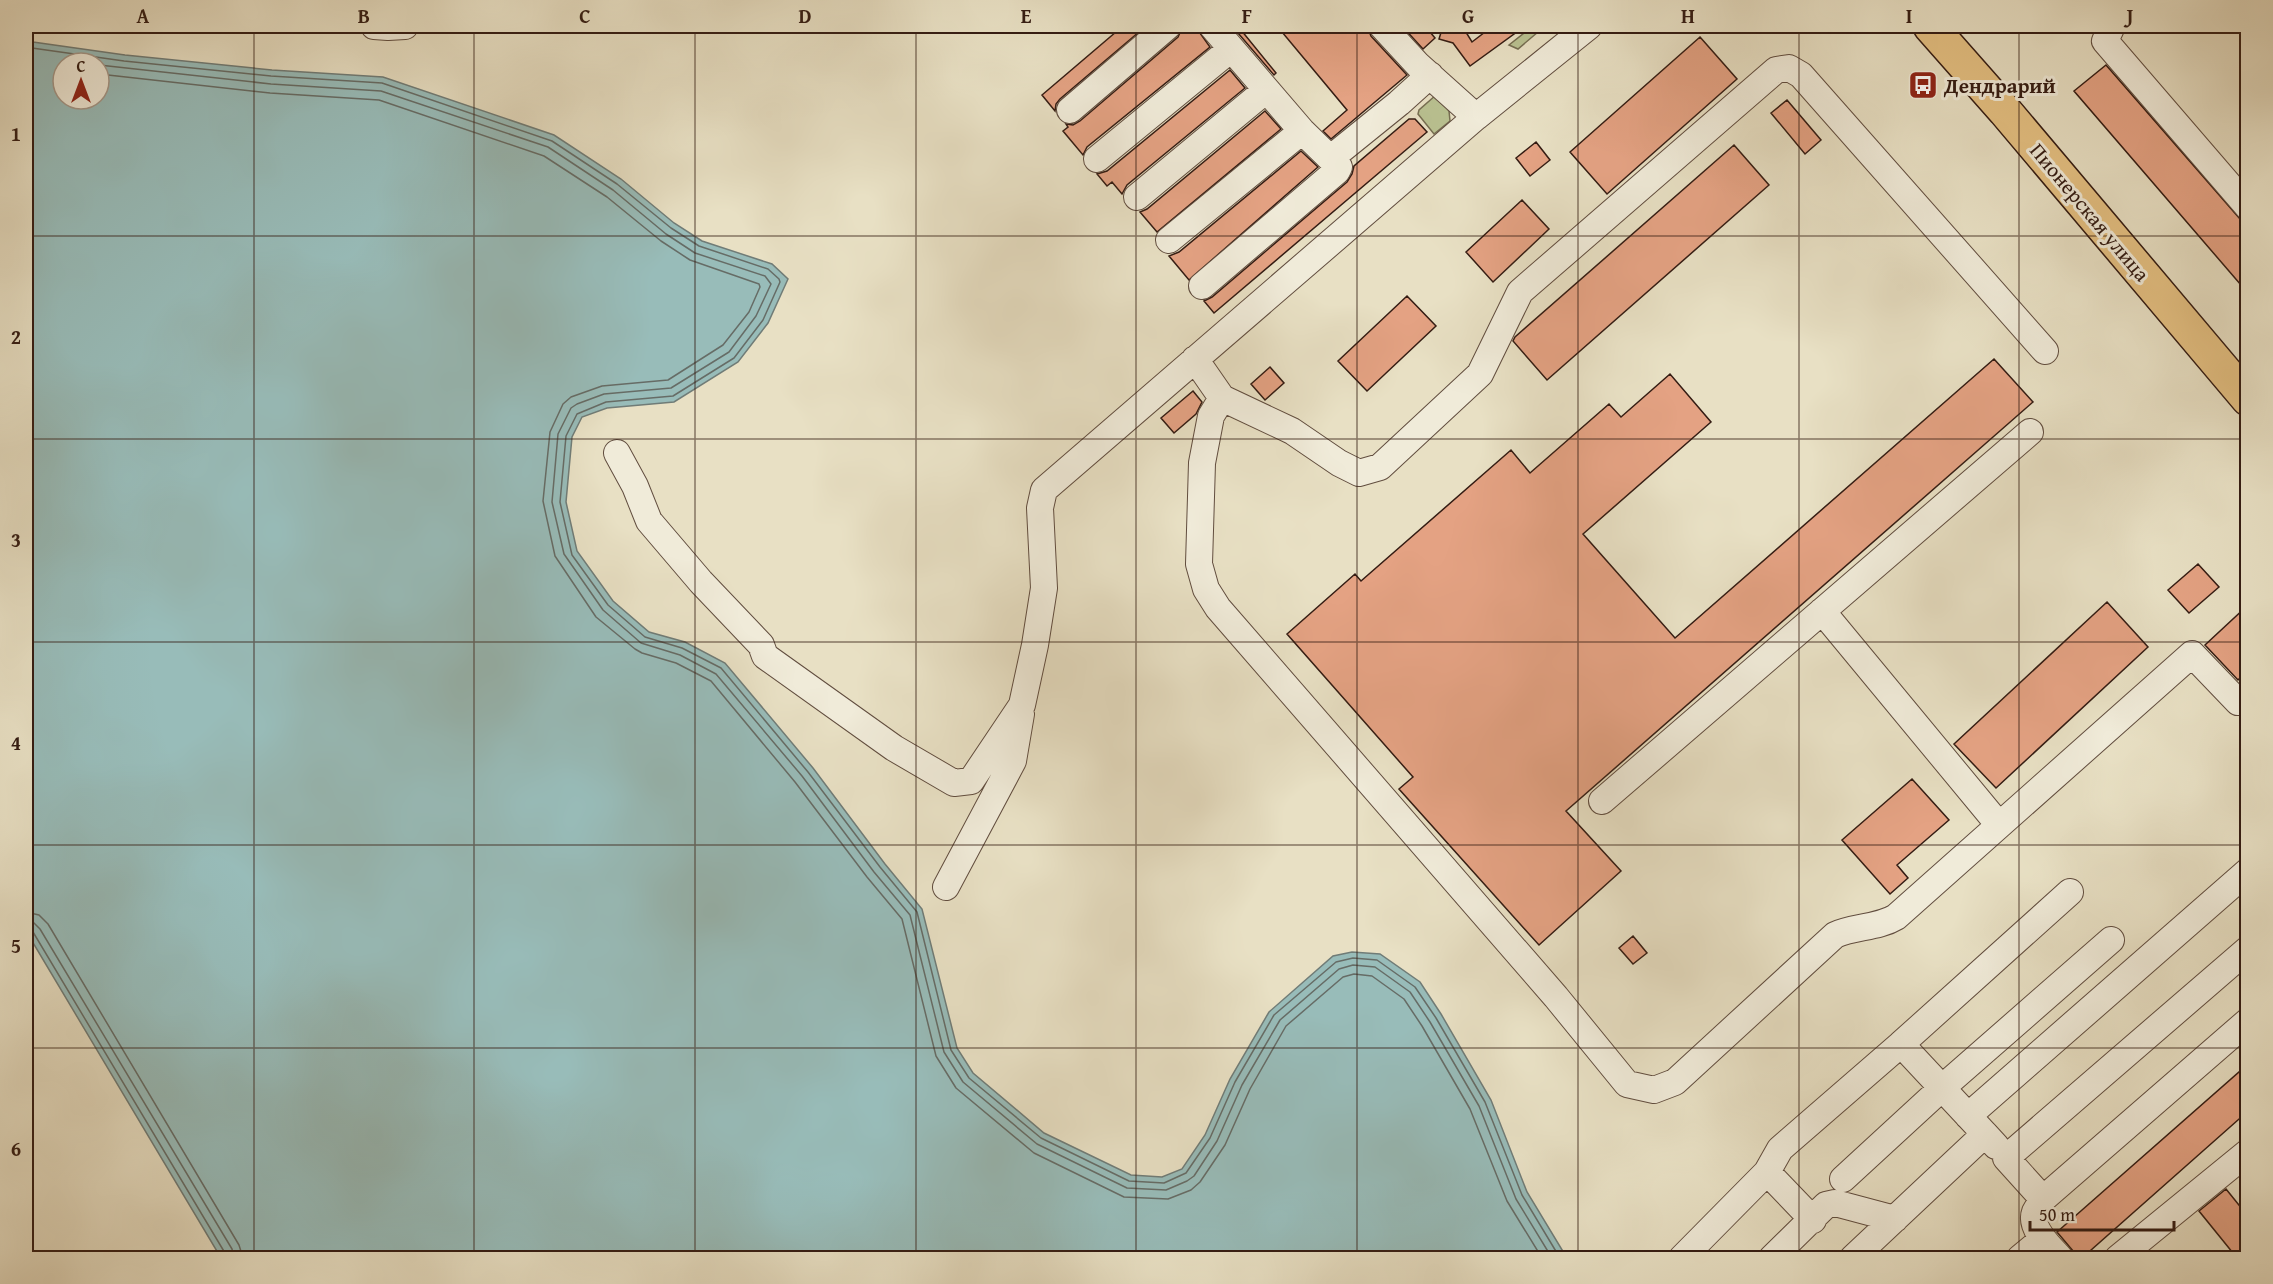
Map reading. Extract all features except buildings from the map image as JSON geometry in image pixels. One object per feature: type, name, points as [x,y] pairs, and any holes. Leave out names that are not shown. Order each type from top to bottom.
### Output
[{"type":"main road","name":"Пионерская улица","points":[[1930,26],[2247,399]]},
{"type":"street","points":[[375,26],[405,26]]},
{"type":"street","points":[[1070,110],[1168,26]]},
{"type":"street","points":[[1203,286],[1339,167],[1302,131],[1212,26]]},
{"type":"street","points":[[1382,26],[1418,65],[1476,117]]},
{"type":"street","points":[[946,887],[1014,760],[1044,588],[1040,508],[1044,490],[1476,117],[1589,26]]},
{"type":"street","points":[[2108,33],[2247,207]]},
{"type":"street","points":[[1097,159],[1231,49]]},
{"type":"street","points":[[1195,359],[1222,398],[1292,431],[1339,463],[1359,472],[1380,467],[1480,374],[1520,292],[1776,69],[1789,68],[1801,75],[2045,351]]},
{"type":"street","points":[[1331,158],[1430,75]]},
{"type":"street","points":[[1137,197],[1266,90]]},
{"type":"street","points":[[1169,240],[1302,131]]},
{"type":"street","points":[[1222,398],[1211,416],[1203,463],[1199,564],[1206,590],[1218,608],[1556,997],[1627,1083],[1654,1090],[1675,1082],[1835,935],[1887,922],[1896,917],[2192,654],[2238,702],[2247,699]]},
{"type":"street","points":[[1602,801],[2030,432]]},
{"type":"street","points":[[617,453],[635,486],[649,521],[701,582],[760,645],[765,656],[894,748],[954,783],[971,781],[1022,705]]},
{"type":"street","points":[[1822,611],[1999,825]]},
{"type":"street","points":[[1853,1258],[1895,1219],[1977,1125],[2247,871]]},
{"type":"street","points":[[1683,1258],[1767,1172],[1780,1149],[2070,892]]},
{"type":"street","points":[[1843,1179],[1942,1087],[2111,940]]},
{"type":"street","points":[[2006,1158],[2247,949]]},
{"type":"street","points":[[2060,1258],[2031,1252],[2035,1212],[2043,1199],[2247,1021]]},
{"type":"street","points":[[1901,1044],[2043,1199]]},
{"type":"street","points":[[2118,1258],[2247,1152]]},
{"type":"street","points":[[1767,1172],[1813,1220]]},
{"type":"street","points":[[1772,1258],[1826,1205],[1835,1203],[1895,1219]]},
{"type":"green space","points":[[1533,26],[1545,26],[1518,49],[1509,45]]},
{"type":"green space","points":[[1436,95],[1449,111],[1450,121],[1434,134],[1418,114],[1419,110]]},
{"type":"water","points":[[26,38],[33,42],[97,51],[51,51],[51,111],[111,111],[111,53],[272,70],[383,77],[554,135],[621,179],[674,223],[702,241],[772,264],[788,279],[768,323],[738,362],[674,402],[607,408],[582,417],[572,437],[566,502],[577,551],[613,601],[649,632],[685,642],[725,663],[813,768],[922,909],[957,1048],[973,1073],[1044,1133],[1131,1175],[1162,1177],[1182,1169],[1205,1135],[1230,1079],[1269,1012],[1333,956],[1352,952],[1380,954],[1420,982],[1441,1014],[1491,1100],[1527,1192],[1567,1258],[221,1258],[26,931]]},
{"type":"place","name":"Дендрарий","points":[[1923,85]]}]
